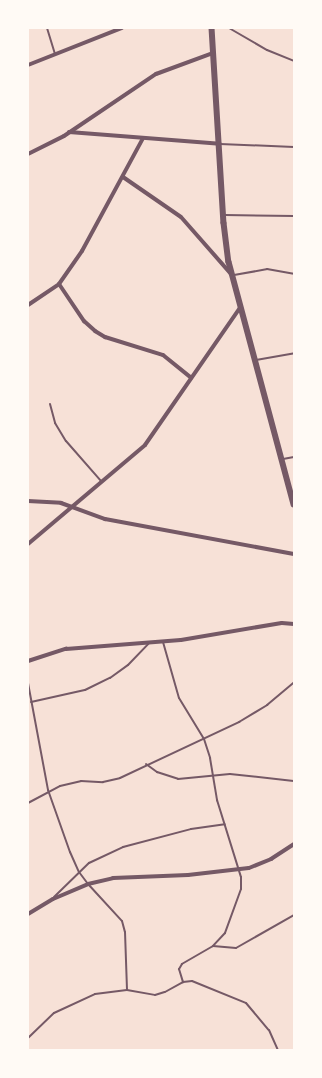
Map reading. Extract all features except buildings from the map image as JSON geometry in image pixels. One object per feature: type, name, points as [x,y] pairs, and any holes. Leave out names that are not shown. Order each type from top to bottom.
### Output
[{"type":"street","points":[[28,65],[122,28]]},
{"type":"street","points":[[212,28],[224,215],[232,275],[294,504]]},
{"type":"street","points":[[28,154],[69,132],[156,74],[214,53]]},
{"type":"street","points":[[69,132],[220,144]]},
{"type":"street","points":[[28,305],[59,284],[82,251],[143,138]]},
{"type":"street","points":[[123,177],[180,217],[232,275]]},
{"type":"street","points":[[59,284],[84,321],[95,331],[105,337],[163,355],[191,378]]},
{"type":"street","points":[[28,544],[145,445],[240,308]]},
{"type":"street","points":[[28,501],[74,506],[82,512],[105,519],[294,554]]},
{"type":"street","points":[[28,661],[66,649],[162,641],[282,623],[294,624]]},
{"type":"street","points":[[28,914],[53,899],[88,884],[113,878],[241,869],[260,865],[294,844]]},
{"type":"lane","points":[[48,28],[56,54]]},
{"type":"lane","points":[[229,28],[267,50],[294,61]]},
{"type":"lane","points":[[220,144],[294,147]]},
{"type":"lane","points":[[224,215],[294,216]]},
{"type":"lane","points":[[232,275],[267,269],[294,274]]},
{"type":"lane","points":[[256,360],[294,353]]},
{"type":"lane","points":[[50,404],[55,423],[66,441],[101,481]]},
{"type":"lane","points":[[282,460],[294,457]]},
{"type":"lane","points":[[162,641],[179,698],[204,739],[224,824],[241,869],[241,889],[225,933],[213,946],[182,964],[179,969],[183,982]]},
{"type":"lane","points":[[31,702],[84,690],[110,678],[128,665],[150,642]]},
{"type":"lane","points":[[28,803],[48,790],[81,781],[103,782],[120,778],[146,764],[204,739],[267,705],[294,682]]},
{"type":"lane","points":[[28,683],[48,790],[79,872],[122,921],[125,932],[127,990]]},
{"type":"lane","points":[[146,764],[157,772],[178,779],[254,775],[294,781]]},
{"type":"lane","points":[[53,899],[79,872],[102,856],[143,840],[224,824]]},
{"type":"lane","points":[[213,946],[236,948],[294,915]]},
{"type":"lane","points":[[28,1038],[54,1014],[95,994],[127,990],[155,994],[165,992],[183,982],[192,981],[246,1003],[269,1030],[278,1050]]}]
